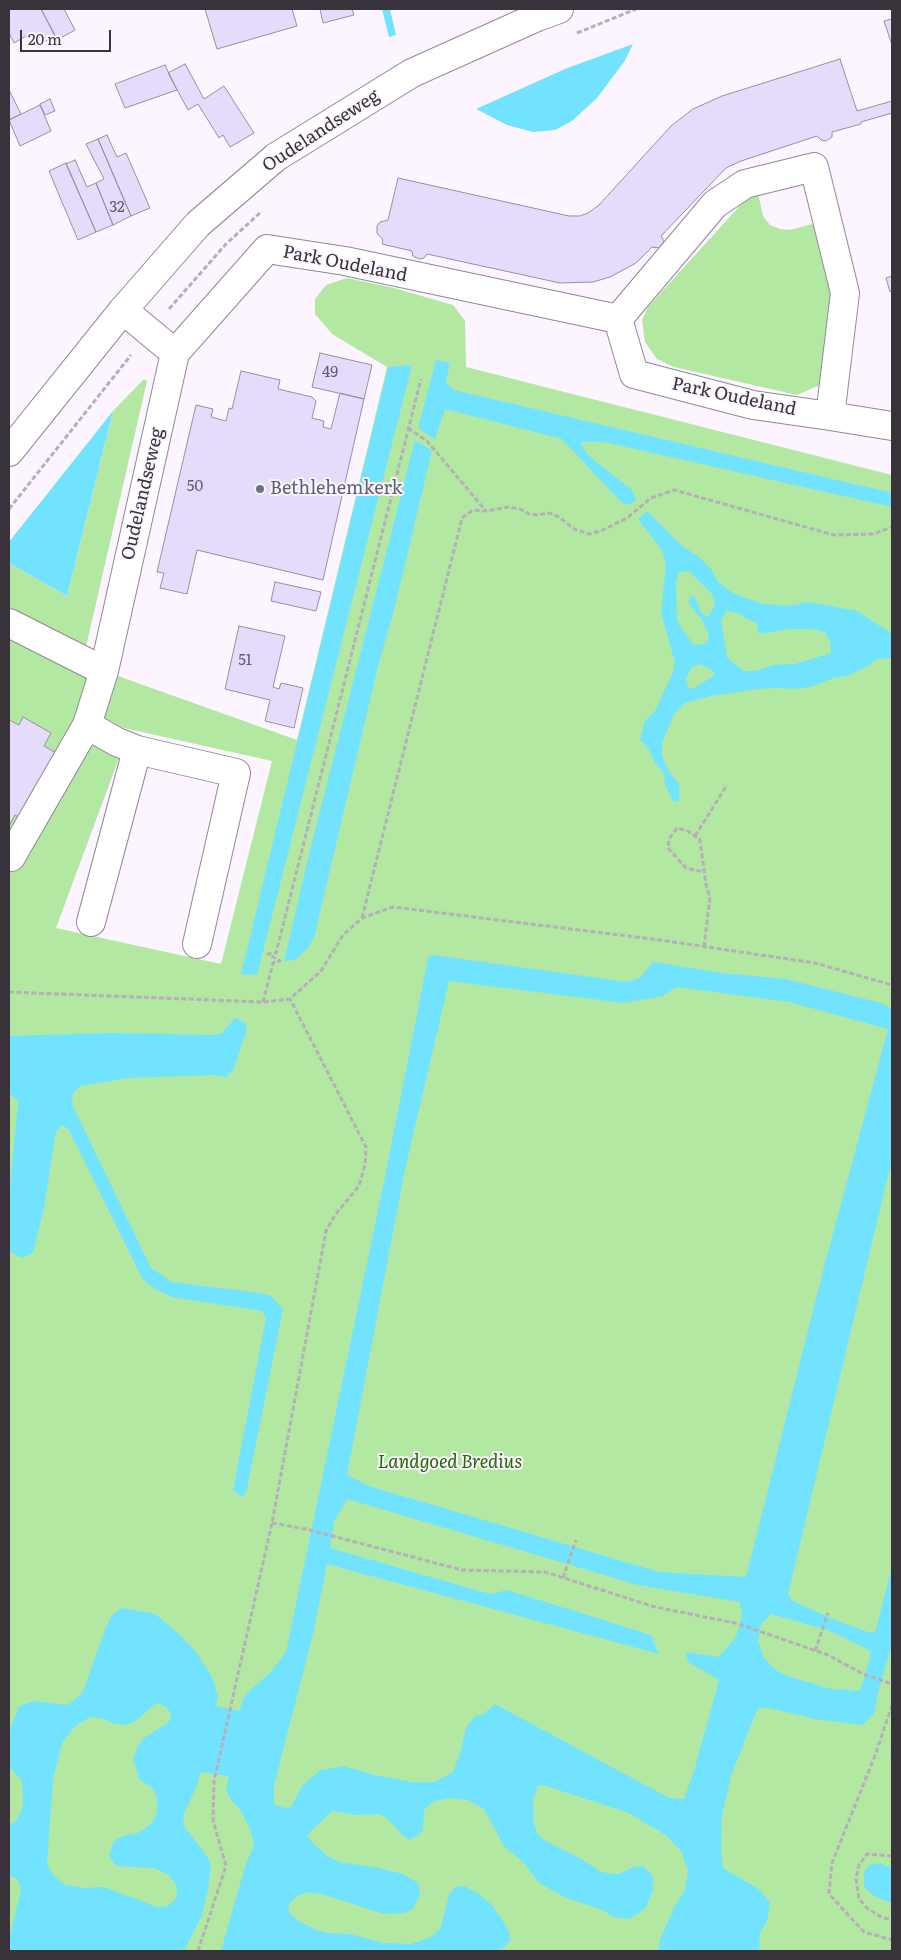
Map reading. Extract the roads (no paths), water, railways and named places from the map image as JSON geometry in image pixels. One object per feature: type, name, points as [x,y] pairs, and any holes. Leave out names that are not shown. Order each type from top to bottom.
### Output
[{"type":"main road","name":"Oudelandseweg","points":[[9,452],[123,310],[198,224],[276,157],[412,73],[537,16],[559,9]]},
{"type":"main road","points":[[618,319],[715,204],[745,184],[814,167],[845,293],[830,416],[892,426]]},
{"type":"main road","name":"Park Oudeland","points":[[175,353],[267,249],[344,262],[618,319],[634,374],[754,405],[830,416]]},
{"type":"main road","points":[[123,310],[175,353]]},
{"type":"main road","name":"Oudelandseweg","points":[[9,856],[11,857],[87,725],[104,671],[175,353]]},
{"type":"main road","points":[[9,622],[104,671]]},
{"type":"main road","points":[[87,725],[116,742],[137,750],[236,772],[197,944]]},
{"type":"main road","points":[[91,922],[137,750]]},
{"type":"water","points":[[382,9],[390,9],[396,35],[389,37]]},
{"type":"water","points":[[633,44],[624,62],[597,98],[572,121],[555,130],[533,132],[507,125],[476,109],[565,69]]},
{"type":"water","points":[[436,360],[450,363],[446,382],[454,390],[892,493],[892,507],[604,442],[583,442],[581,444],[590,457],[632,490],[636,500],[629,505],[621,502],[562,439],[445,409],[435,439],[418,428]]},
{"type":"water","points":[[412,365],[257,975],[241,974],[388,367]]},
{"type":"water","points":[[113,411],[67,596],[9,563],[9,542]]},
{"type":"water","points":[[415,440],[432,451],[393,614],[379,662],[314,938],[305,951],[294,960],[284,961],[310,850]]},
{"type":"water","points":[[647,511],[682,546],[699,557],[711,569],[718,582],[733,593],[762,604],[791,606],[809,602],[857,611],[892,634],[892,658],[877,659],[866,667],[847,676],[834,678],[810,687],[757,689],[711,696],[685,703],[674,714],[662,743],[662,755],[668,770],[679,784],[679,802],[673,801],[665,785],[664,773],[655,763],[648,748],[640,740],[645,721],[655,711],[673,672],[675,662],[661,613],[666,565],[662,550],[638,519]],"holes":[[[680,571],[690,572],[712,594],[715,604],[708,617],[701,612],[695,597],[690,595],[689,604],[702,620],[709,635],[707,643],[693,644],[680,626],[677,618],[676,582]],[[727,611],[737,613],[757,624],[759,634],[789,629],[812,629],[825,632],[830,641],[831,653],[795,664],[773,665],[756,671],[744,671],[727,658],[721,620]],[[699,664],[710,669],[715,675],[693,689],[688,687],[686,678],[691,668]]]},
{"type":"water","points":[[433,955],[627,982],[640,978],[653,962],[722,973],[786,979],[881,1003],[892,1009],[892,1159],[788,1594],[791,1600],[837,1621],[871,1633],[875,1632],[892,1567],[892,1644],[874,1714],[862,1725],[815,1719],[769,1708],[760,1708],[756,1712],[731,1776],[722,1815],[721,1850],[723,1868],[760,1890],[770,1903],[767,1921],[760,1933],[759,1951],[658,1951],[661,1937],[675,1906],[685,1890],[688,1871],[681,1851],[667,1836],[629,1813],[543,1785],[538,1786],[533,1800],[534,1824],[538,1835],[599,1871],[619,1874],[633,1867],[643,1866],[653,1877],[653,1891],[645,1909],[629,1919],[613,1917],[605,1911],[564,1897],[538,1882],[524,1863],[504,1846],[484,1809],[468,1800],[450,1798],[434,1801],[424,1810],[423,1830],[409,1840],[389,1820],[380,1814],[356,1815],[332,1811],[307,1835],[327,1856],[340,1862],[403,1874],[418,1883],[420,1895],[413,1909],[404,1913],[384,1914],[325,1895],[309,1892],[297,1896],[288,1905],[290,1914],[317,1930],[328,1933],[350,1934],[384,1943],[411,1944],[429,1938],[440,1930],[449,1895],[455,1887],[464,1886],[490,1903],[507,1927],[511,1940],[502,1949],[489,1951],[221,1951],[245,1866],[254,1845],[250,1829],[241,1811],[231,1800],[226,1789],[229,1776],[200,1772],[197,1785],[184,1814],[183,1825],[211,1864],[202,1915],[184,1951],[9,1951],[9,1940],[21,1890],[18,1880],[9,1875],[9,1824],[14,1823],[21,1813],[23,1802],[22,1781],[9,1766],[9,1732],[19,1706],[34,1701],[68,1705],[83,1692],[105,1629],[112,1615],[121,1608],[155,1614],[179,1634],[196,1652],[212,1677],[218,1696],[216,1706],[240,1711],[242,1701],[250,1690],[269,1674],[286,1652],[386,1172],[428,958]],"holes":[[[449,981],[624,1003],[663,996],[676,987],[789,1002],[888,1029],[824,1267],[746,1577],[659,1572],[369,1486],[347,1475],[404,1174]],[[347,1499],[638,1585],[740,1602],[742,1617],[736,1637],[719,1657],[686,1652],[688,1662],[719,1680],[694,1771],[684,1799],[669,1798],[495,1704],[482,1715],[475,1716],[466,1728],[453,1772],[435,1782],[411,1782],[374,1775],[343,1766],[319,1771],[302,1786],[291,1807],[285,1808],[274,1804],[274,1785],[313,1634],[327,1564],[659,1654],[651,1635],[507,1590],[490,1594],[330,1548],[334,1522]],[[771,1614],[830,1631],[869,1650],[871,1654],[860,1691],[831,1689],[777,1671],[764,1658],[758,1641],[761,1624]],[[156,1703],[165,1706],[171,1713],[169,1722],[144,1738],[136,1749],[133,1760],[140,1780],[151,1787],[157,1796],[157,1814],[150,1825],[138,1833],[122,1836],[113,1842],[109,1856],[116,1866],[155,1868],[169,1875],[177,1886],[177,1898],[168,1906],[157,1907],[104,1887],[84,1888],[65,1885],[53,1875],[47,1864],[53,1779],[62,1743],[75,1726],[90,1717],[102,1718],[112,1723],[125,1725],[136,1721]]]},
{"type":"water","points":[[235,1018],[244,1022],[247,1029],[233,1071],[225,1077],[214,1075],[128,1078],[80,1086],[73,1093],[72,1104],[151,1268],[172,1282],[271,1296],[283,1309],[246,1493],[242,1497],[233,1490],[266,1318],[262,1311],[172,1297],[155,1289],[142,1278],[69,1130],[63,1125],[56,1131],[44,1208],[33,1253],[21,1258],[9,1251],[9,1199],[18,1101],[9,1093],[9,1036],[112,1033],[214,1035],[222,1033]]},
{"type":"water","points":[[880,1863],[892,1868],[892,1903],[874,1896],[864,1887],[864,1872],[869,1865]]},
{"type":"place","name":"Bethlehemkerk","points":[[260,489]]},
{"type":"park label","name":"Landgoed Bredius","points":[[450,1463]]}]
